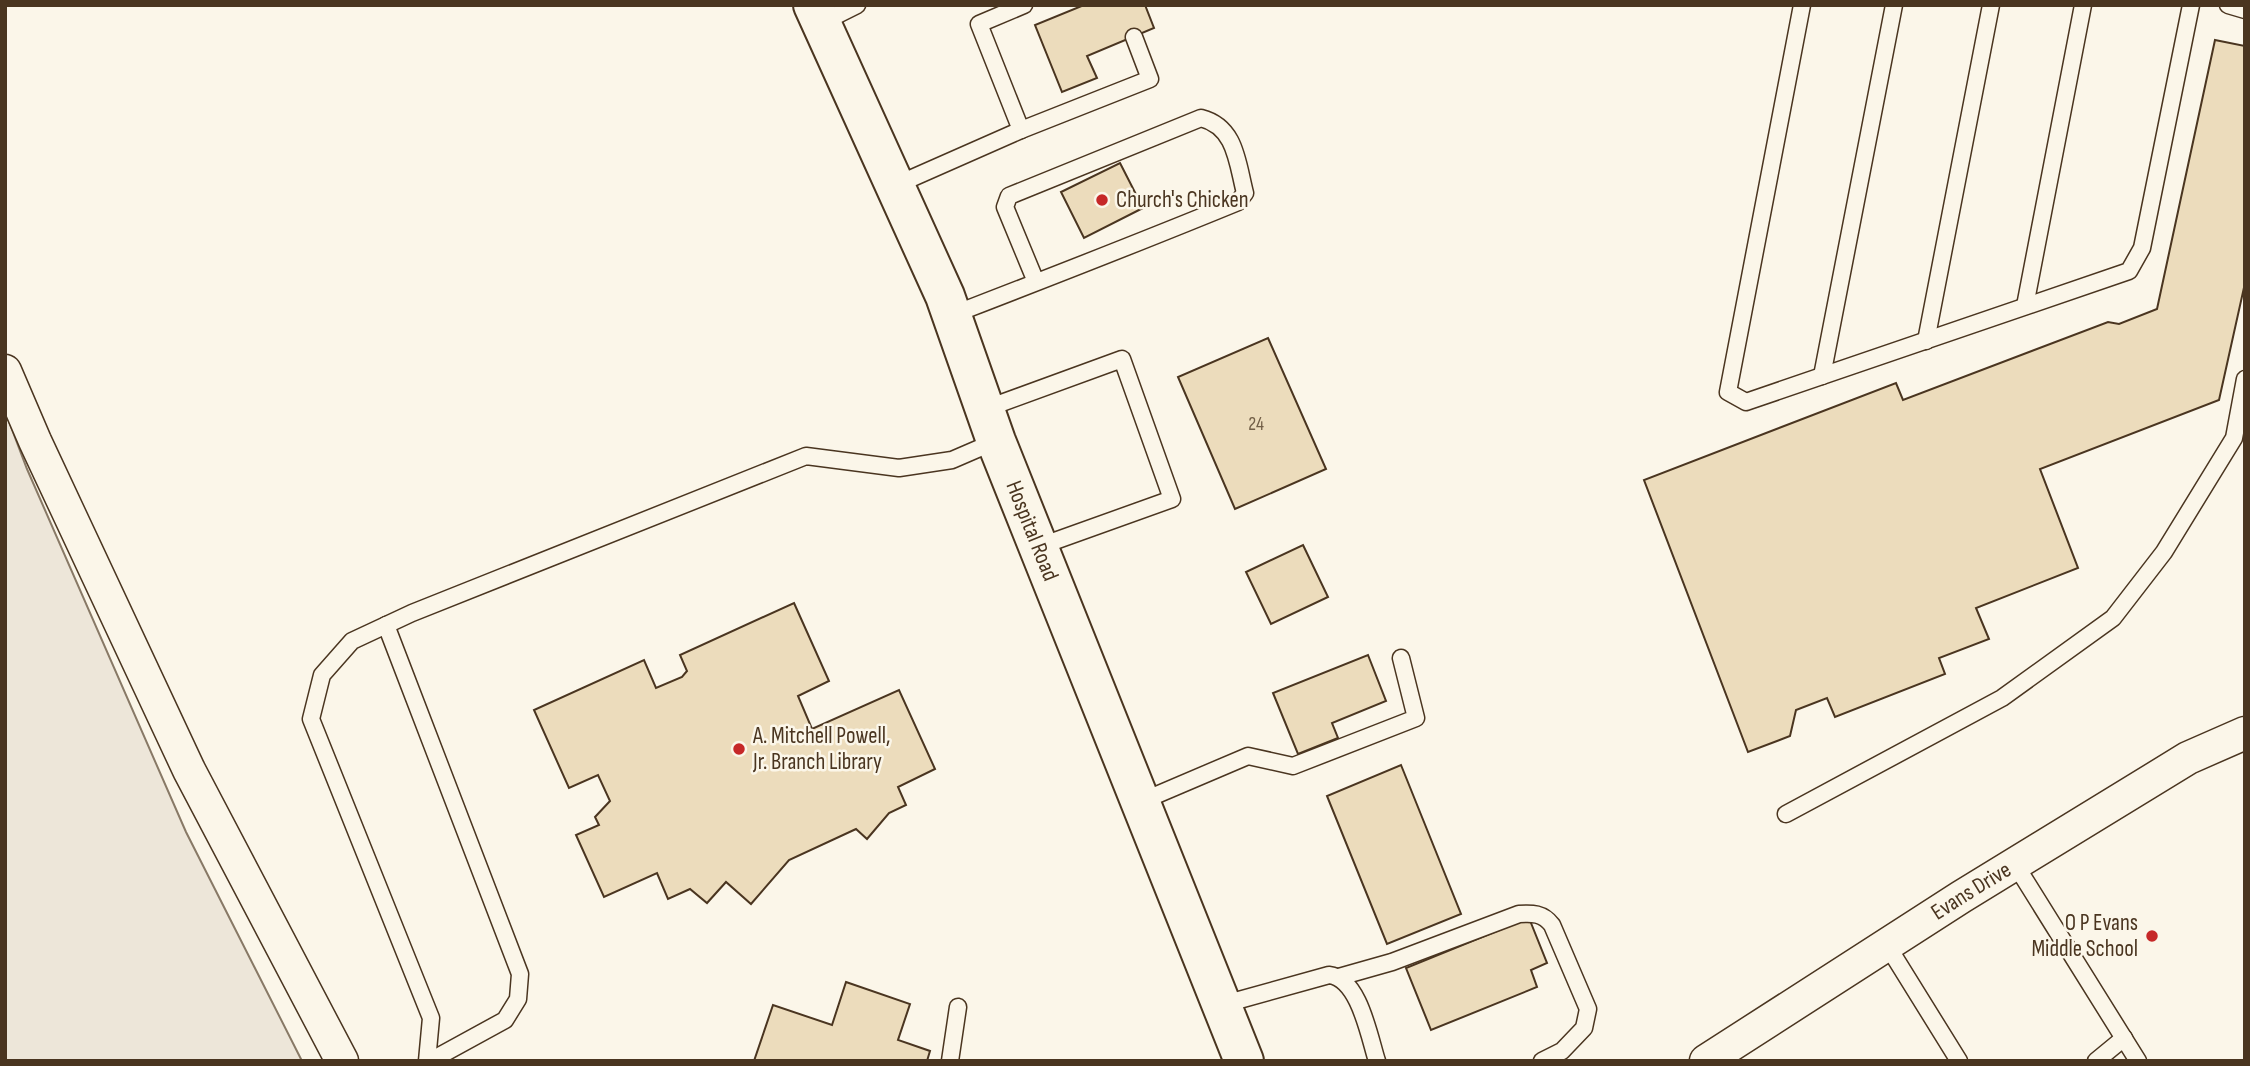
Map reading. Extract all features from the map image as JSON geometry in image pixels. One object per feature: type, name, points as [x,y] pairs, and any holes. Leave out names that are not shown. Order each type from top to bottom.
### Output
[{"type":"street","name":"Hospital Road","points":[[816,14],[946,296],[991,425],[1038,547],[1244,1061]]},
{"type":"street","points":[[5,371],[189,770],[342,1061]]},
{"type":"street","name":"Evans Drive","points":[[1706,1061],[2015,864],[2188,758],[2245,733]]},
{"type":"lane","points":[[816,14],[857,5]]},
{"type":"lane","points":[[1021,130],[979,24],[1024,5]]},
{"type":"lane","points":[[1802,5],[1728,392],[1746,402],[2129,271],[2142,248],[2191,5]]},
{"type":"lane","points":[[1822,376],[1894,5]]},
{"type":"lane","points":[[1926,341],[1991,5]]},
{"type":"lane","points":[[2025,306],[2083,5]]},
{"type":"lane","points":[[2228,5],[2245,10]]},
{"type":"lane","points":[[894,186],[1021,130],[1150,79],[1134,37]]},
{"type":"lane","points":[[952,315],[1036,282],[1238,202],[1245,193],[1231,140],[1222,127],[1201,118],[1009,196],[1006,206],[1036,282]]},
{"type":"lane","points":[[428,1061],[431,1018],[312,719],[322,675],[352,641],[412,613],[806,456],[899,468],[952,460],[991,425],[1122,359],[1172,499],[1038,547]]},
{"type":"lane","points":[[1786,814],[2002,698],[2113,618],[2164,552],[2234,438],[2245,379]]},
{"type":"lane","points":[[386,625],[520,974],[518,999],[505,1020],[428,1061]]},
{"type":"lane","points":[[1140,802],[1248,756],[1293,765],[1416,718],[1401,658]]},
{"type":"lane","points":[[2015,864],[2138,1061]]},
{"type":"lane","points":[[1339,978],[1392,962],[1519,914],[1542,915],[1555,932],[1588,1009],[1584,1028],[1562,1051],[1542,1061]]},
{"type":"lane","points":[[1887,945],[1959,1061]]},
{"type":"lane","points":[[1221,1005],[1329,975],[1339,978],[1352,990],[1377,1061]]},
{"type":"lane","points":[[950,1061],[958,1007]]},
{"type":"lane","points":[[2096,1061],[2124,1038]]},
{"type":"shaded area","points":[[5,411],[27,469],[186,832],[302,1061],[5,1061]]},
{"type":"building","points":[[1084,5],[1145,5],[1154,28],[1087,56],[1097,78],[1062,92],[1035,25]]},
{"type":"building","points":[[2215,40],[2245,46],[2245,283],[2219,400],[2040,469],[2078,568],[1976,608],[1989,639],[1939,658],[1945,674],[1835,717],[1827,698],[1796,710],[1790,736],[1748,752],[1644,480],[1896,383],[1903,400],[2108,322],[2119,324],[2157,309]]},
{"type":"building","name":"Church's Chicken","points":[[1120,163],[1143,208],[1084,238],[1061,192]]},
{"type":"building","points":[[1268,338],[1326,469],[1235,509],[1178,377]]},
{"type":"building","points":[[1303,545],[1328,597],[1271,624],[1246,572]]},
{"type":"building","name":"A. Mitchell Powell, Jr. Branch Library","points":[[794,603],[829,681],[798,696],[812,729],[899,690],[935,769],[898,787],[906,805],[889,813],[867,839],[856,829],[789,860],[751,904],[726,882],[707,903],[690,889],[668,899],[657,873],[604,897],[576,835],[599,825],[595,817],[610,801],[598,775],[569,788],[534,710],[644,660],[656,688],[682,677],[687,671],[680,655]]},
{"type":"building","points":[[1368,655],[1386,701],[1332,723],[1338,738],[1298,754],[1273,693]]},
{"type":"building","points":[[1401,765],[1461,914],[1387,944],[1327,796]]},
{"type":"building","points":[[1529,918],[1547,963],[1531,970],[1537,987],[1431,1030],[1406,968]]},
{"type":"building","points":[[846,982],[910,1004],[898,1040],[930,1051],[927,1061],[754,1061],[773,1005],[832,1025]]},
{"type":"place","name":"Church's Chicken","points":[[1102,200]]},
{"type":"place","name":"A. Mitchell Powell, Jr. Branch Library","points":[[739,749]]},
{"type":"place","name":"O P Evans Middle School","points":[[2152,936]]}]
